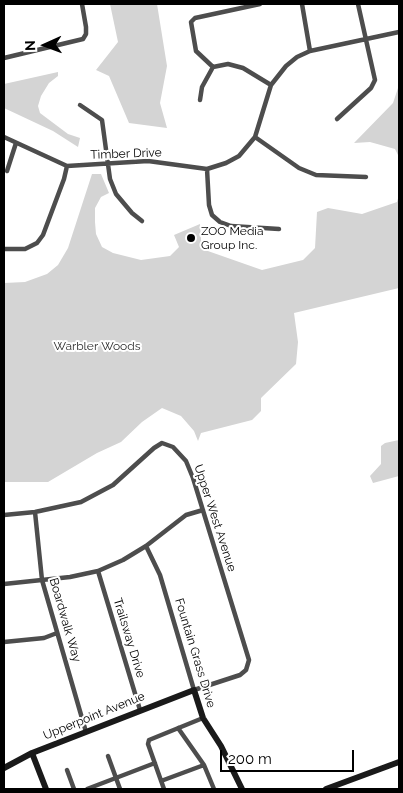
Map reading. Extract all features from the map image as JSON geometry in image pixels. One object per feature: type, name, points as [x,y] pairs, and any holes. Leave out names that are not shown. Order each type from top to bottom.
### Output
[{"type":"street","points":[[4,58],[83,39],[86,34],[86,27],[82,4]]},
{"type":"street","points":[[213,67],[196,51],[191,22],[195,18],[260,4]]},
{"type":"street","points":[[302,4],[310,50]]},
{"type":"street","points":[[336,119],[371,88],[374,80],[358,4]]},
{"type":"street","name":"Timber Drive","points":[[4,137],[67,166],[148,161],[207,169],[226,163],[239,156],[255,137],[271,85],[286,66],[310,50],[399,32]]},
{"type":"street","points":[[200,100],[202,87],[213,67],[228,64],[236,66],[271,85]]},
{"type":"street","points":[[80,104],[99,117],[104,124],[106,164],[110,180],[116,194],[132,213],[142,221]]},
{"type":"street","points":[[255,137],[299,168],[316,175],[366,177]]},
{"type":"street","points":[[7,171],[16,143]]},
{"type":"street","points":[[4,249],[25,249],[37,243],[43,235],[67,166]]},
{"type":"street","points":[[207,169],[209,204],[212,215],[220,222],[232,226],[279,229]]},
{"type":"street","name":"Upper West Avenue","points":[[4,515],[35,512],[81,502],[113,485],[162,443],[173,446],[186,461],[249,660],[246,670],[240,675],[194,690]]},
{"type":"street","points":[[4,584],[70,578],[98,571],[123,560],[146,546],[186,515],[203,510]]},
{"type":"street","name":"Boardwalk Way","points":[[35,512],[42,580],[86,732]]},
{"type":"street","name":"Fountain Grass Drive","points":[[146,546],[160,575],[203,718],[221,746],[242,789]]},
{"type":"street","name":"Trailsway Drive","points":[[98,571],[140,710]]},
{"type":"street","points":[[4,642],[44,638],[57,633]]},
{"type":"street","name":"Upperpoint Avenue","points":[[4,768],[32,753],[194,690]]},
{"type":"street","points":[[164,789],[148,744],[149,740],[203,718]]},
{"type":"street","points":[[178,728],[204,764],[214,789]]},
{"type":"street","points":[[32,753],[46,789]]},
{"type":"street","points":[[108,756],[120,789]]},
{"type":"street","points":[[326,789],[399,762]]},
{"type":"street","points":[[87,789],[155,763]]},
{"type":"street","points":[[161,781],[204,764]]},
{"type":"street","points":[[67,770],[74,789]]},
{"type":"green space","points":[[110,4],[157,4],[167,66],[160,103],[167,128],[129,123],[109,76],[96,70],[118,42]]},
{"type":"green space","points":[[58,72],[58,76],[49,83],[41,96],[38,106],[40,113],[68,134],[80,138],[78,147],[53,131],[4,108],[4,84]]},
{"type":"green space","points":[[399,85],[399,157],[395,149],[370,142],[354,143],[393,103]]},
{"type":"green space","name":"Warbler Woods","points":[[92,174],[101,174],[109,193],[101,197],[95,208],[96,234],[102,247],[113,253],[141,260],[170,256],[179,247],[174,235],[200,224],[201,240],[205,250],[262,270],[303,260],[315,248],[317,212],[328,208],[362,214],[397,202],[399,195],[399,288],[294,313],[298,342],[296,364],[261,398],[261,411],[252,420],[201,433],[198,441],[194,431],[181,416],[162,408],[142,422],[121,442],[97,453],[48,482],[4,482],[4,283],[25,282],[47,274],[58,265],[68,248]]},
{"type":"green space","points":[[399,440],[399,476],[373,483],[370,476],[381,464],[381,446],[385,443]]},
{"type":"place","name":"ZOO Media Group Inc.","points":[[191,238]]}]
